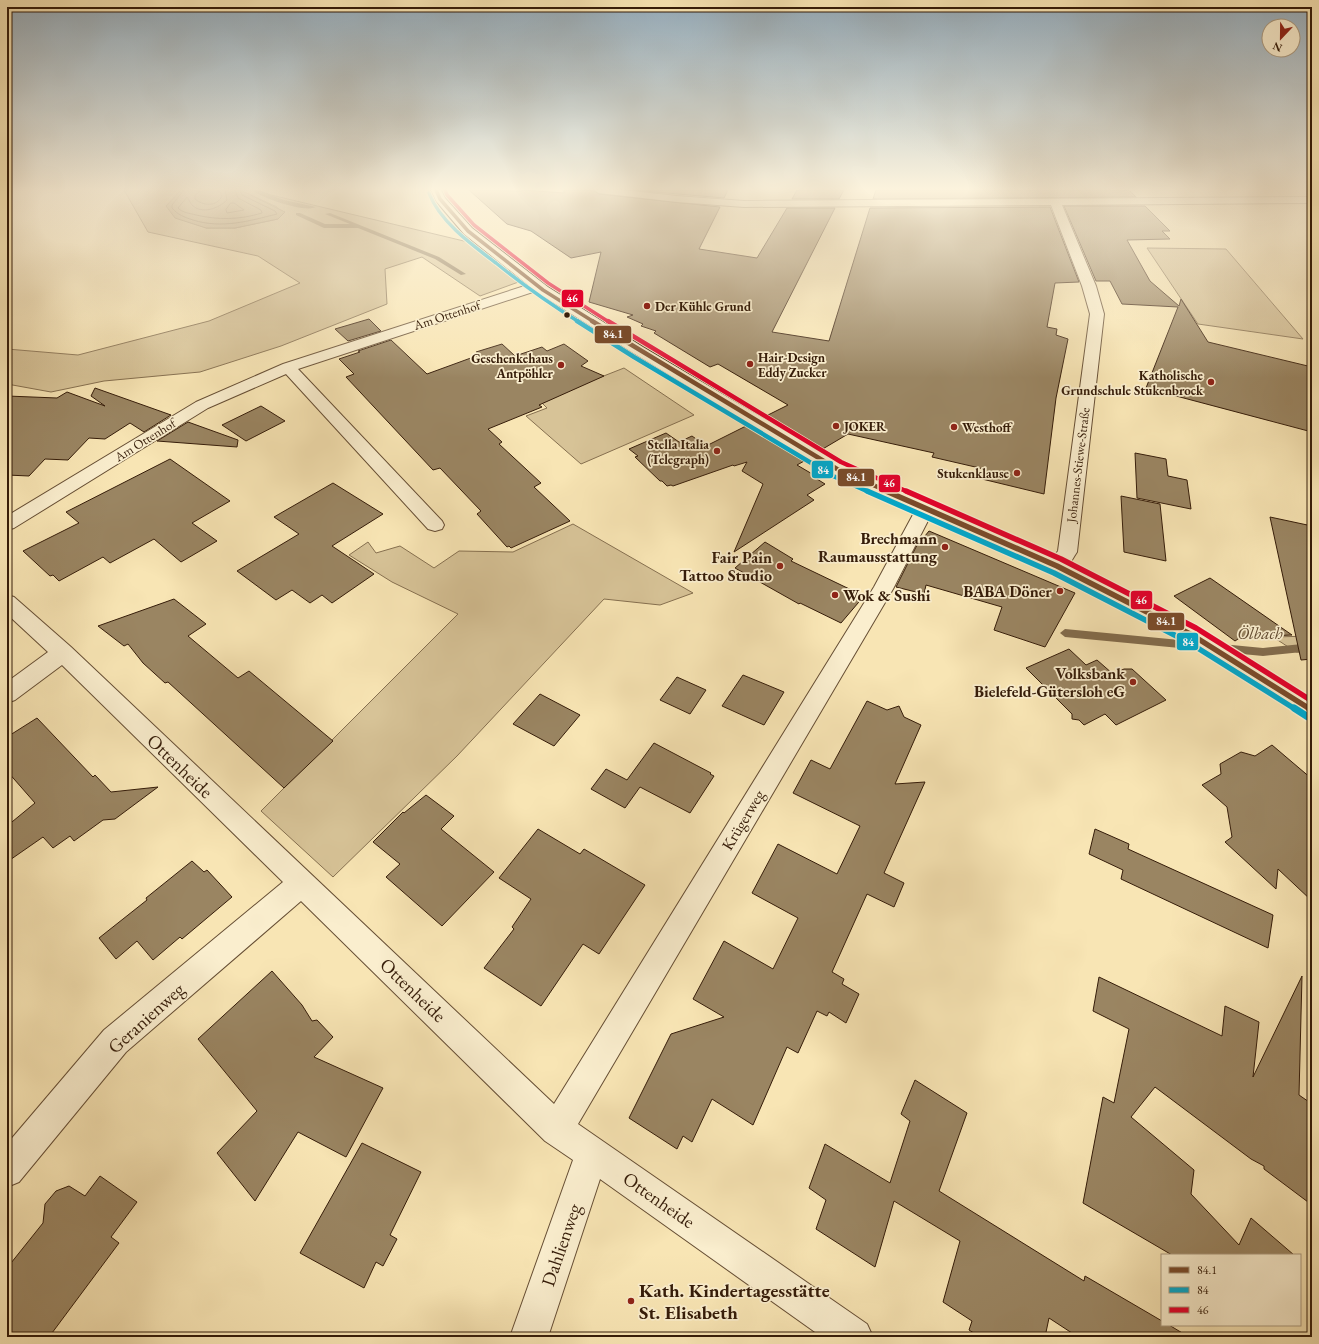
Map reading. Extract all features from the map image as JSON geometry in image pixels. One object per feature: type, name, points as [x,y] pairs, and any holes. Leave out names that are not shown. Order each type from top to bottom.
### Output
[{"type":"street","points":[[496,253],[537,286],[648,356],[837,469],[1057,566],[1192,635],[1312,710]]},
{"type":"street","name":"Johannes-Stiewe-Straße","points":[[1057,566],[1068,552],[1097,314],[1089,286],[1075,253]]},
{"type":"street","name":"Am Ottenhof","points":[[7,524],[202,405],[288,367],[537,286]]},
{"type":"street","points":[[288,367],[435,525]]},
{"type":"street","name":"Krügerweg","points":[[557,1129],[883,589],[925,509]]},
{"type":"street","name":"Ottenheide","points":[[7,602],[63,653],[557,1129],[854,1337]]},
{"type":"street","points":[[7,694],[63,653]]},
{"type":"street","name":"Geranienweg","points":[[7,1170],[115,1041],[302,883]]},
{"type":"street","name":"Dahlienweg","points":[[529,1337],[592,1153]]},
{"type":"shaded area","points":[[243,253],[484,253],[524,280],[480,296],[422,257],[385,269],[387,304],[281,346],[200,372],[104,381],[51,392],[7,384],[7,349],[78,355],[209,321],[300,283],[258,256]]},
{"type":"shaded area","points":[[1150,253],[1229,253],[1303,339],[1198,324]]},
{"type":"shaded area","points":[[624,368],[694,415],[581,464],[526,416],[547,408],[540,401]]},
{"type":"shaded area","points":[[573,524],[693,593],[660,605],[604,599],[457,756],[333,877],[261,811],[458,614],[392,582],[349,555],[368,542],[376,553],[400,546],[434,568],[459,551],[513,552]]},
{"type":"shaded area","points":[[1312,636],[1312,653],[1296,652],[1273,637]]},
{"type":"building","points":[[563,253],[597,253],[571,258]]},
{"type":"building","points":[[601,253],[723,253],[757,258],[760,253],[812,253],[772,332],[829,341],[856,253],[1068,253],[1079,282],[1055,283],[1047,327],[1057,329],[1056,335],[1068,339],[1056,398],[1044,494],[982,479],[984,469],[932,457],[934,453],[848,434],[821,450],[764,417],[788,405],[718,364],[710,367],[654,333],[656,331],[641,326],[643,324],[627,317],[633,315],[589,302]]},
{"type":"building","points":[[1084,253],[1134,253],[1150,281],[1179,306],[1181,299],[1208,342],[1312,367],[1312,432],[1146,388],[1178,307],[1122,304],[1110,281],[1096,281]]},
{"type":"building","points":[[369,319],[381,331],[348,341],[335,329]]},
{"type":"building","points":[[391,340],[427,374],[479,355],[476,352],[502,344],[515,356],[542,347],[547,351],[564,344],[588,361],[581,366],[604,376],[539,405],[542,407],[488,429],[502,442],[499,444],[541,483],[534,487],[570,521],[511,548],[509,546],[507,547],[477,514],[481,511],[440,468],[433,470],[346,377],[354,374],[339,359]]},
{"type":"building","points":[[95,388],[171,415],[144,432],[130,423],[105,439],[89,438],[68,460],[45,459],[29,476],[7,475],[7,396],[57,398],[67,392],[105,406],[91,396]]},
{"type":"building","points":[[261,406],[285,421],[246,441],[222,425]]},
{"type":"building","points":[[188,422],[238,440],[237,447],[157,441]]},
{"type":"building","points":[[748,425],[806,460],[797,465],[819,478],[817,479],[825,484],[807,495],[814,500],[734,552],[763,484],[742,471],[747,462],[733,465],[673,486],[667,486],[635,457],[638,456],[629,449],[666,433],[679,442],[692,436],[706,446]]},
{"type":"building","points":[[1135,453],[1166,459],[1168,476],[1187,480],[1191,509],[1137,498]]},
{"type":"building","points":[[170,459],[230,501],[192,523],[217,541],[181,562],[154,539],[110,563],[103,557],[59,581],[53,575],[50,576],[23,551],[79,523],[66,512]]},
{"type":"building","points":[[333,483],[383,514],[332,546],[374,574],[332,603],[322,595],[310,603],[292,590],[276,600],[237,571],[299,534],[274,517]]},
{"type":"building","points":[[1121,496],[1160,504],[1166,561],[1124,552]]},
{"type":"building","points":[[1270,517],[1312,526],[1312,659],[1301,660]]},
{"type":"building","points":[[929,531],[1075,593],[1045,647],[994,630],[1002,607],[926,585],[924,594],[896,587],[916,547]]},
{"type":"building","points":[[765,542],[793,559],[791,561],[864,596],[841,623],[800,603],[799,604],[735,568]]},
{"type":"building","points":[[1210,578],[1292,635],[1241,637],[1235,641],[1174,596]]},
{"type":"building","points":[[174,599],[206,624],[188,636],[238,678],[249,671],[333,741],[284,788],[168,682],[165,683],[143,663],[128,644],[124,646],[98,626]]},
{"type":"building","points":[[1069,649],[1086,665],[1097,660],[1113,674],[1124,669],[1132,669],[1166,700],[1116,725],[1105,714],[1084,725],[1079,720],[1072,719],[1072,714],[1026,668]]},
{"type":"building","points":[[743,675],[784,692],[764,725],[722,706]]},
{"type":"building","points":[[677,677],[706,690],[690,714],[660,700]]},
{"type":"building","points":[[540,694],[580,715],[554,746],[513,724]]},
{"type":"building","points":[[867,701],[887,710],[899,706],[904,717],[921,725],[895,784],[925,782],[884,873],[904,883],[894,907],[867,894],[832,972],[844,979],[842,984],[859,994],[846,1023],[829,1012],[827,1016],[817,1011],[798,1053],[787,1047],[753,1125],[712,1099],[692,1142],[683,1136],[677,1149],[629,1118],[671,1034],[724,1017],[693,999],[724,941],[773,969],[798,918],[752,893],[778,844],[837,874],[860,826],[793,793],[811,760],[830,769]]},
{"type":"building","points":[[37,718],[93,777],[95,775],[111,792],[158,787],[115,819],[103,820],[74,841],[70,836],[53,848],[43,837],[7,862],[7,826],[35,803],[7,771],[7,737]]},
{"type":"building","points":[[654,743],[714,776],[690,813],[640,787],[625,808],[591,789],[606,769],[627,780]]},
{"type":"building","points":[[1272,745],[1312,779],[1312,901],[1278,869],[1276,889],[1225,842],[1232,837],[1227,807],[1202,785],[1221,774],[1220,764],[1241,752],[1255,756]]},
{"type":"building","points":[[426,795],[454,816],[441,829],[494,872],[442,926],[386,877],[400,864],[373,842],[403,812],[404,813]]},
{"type":"building","points":[[538,829],[580,854],[584,849],[645,885],[599,954],[583,944],[541,1006],[484,968],[514,929],[512,927],[531,899],[499,878]]},
{"type":"building","points":[[1095,829],[1129,844],[1128,849],[1273,915],[1268,948],[1121,879],[1123,870],[1089,854]]},
{"type":"building","points":[[192,861],[204,872],[207,870],[232,897],[182,939],[180,937],[153,960],[137,941],[116,959],[99,938],[147,900],[146,898]]},
{"type":"building","points":[[272,971],[302,1005],[312,1021],[317,1020],[333,1037],[314,1057],[383,1088],[346,1157],[298,1132],[255,1201],[217,1153],[257,1111],[198,1039]]},
{"type":"building","points":[[1302,976],[1299,1095],[1312,1104],[1312,1205],[1264,1169],[1264,1166],[1251,1159],[1155,1087],[1131,1117],[1194,1170],[1191,1194],[1239,1245],[1251,1218],[1293,1254],[1170,1254],[1083,1203],[1103,1097],[1114,1103],[1129,1029],[1093,1011],[1099,977],[1222,1036],[1225,1006],[1259,1022],[1253,1077]]},
{"type":"building","points":[[915,1080],[967,1113],[939,1191],[1084,1281],[1085,1276],[1161,1320],[1161,1326],[1171,1326],[1189,1337],[1078,1337],[1049,1318],[1045,1337],[980,1337],[969,1330],[972,1321],[943,1302],[960,1241],[894,1201],[875,1267],[816,1229],[826,1200],[809,1188],[825,1144],[890,1183],[910,1121],[901,1114]]},
{"type":"building","points":[[362,1143],[421,1172],[390,1235],[397,1239],[383,1266],[376,1262],[364,1288],[300,1253]]},
{"type":"building","points":[[100,1176],[137,1202],[111,1237],[119,1243],[49,1337],[7,1337],[7,1268],[43,1223],[45,1204],[56,1191],[69,1186],[85,1196]]},
{"type":"waterway","name":"Ölbach","points":[[424,253],[437,258],[463,274]]},
{"type":"waterway","name":"Ölbach","points":[[1065,633],[1263,652],[1312,647]]},
{"type":"transit line","name":"84","points":[[482,253],[539,297],[634,357],[833,476],[1054,573],[1188,642],[1308,717]]},
{"type":"transit line","name":"84.1","points":[[496,253],[543,290],[638,350],[837,469],[1057,566],[1192,635],[1312,710]]},
{"type":"transit line","name":"46","points":[[509,253],[548,283],[642,343],[841,462],[1061,559],[1196,628],[1312,701]]},
{"type":"place","name":"Der Kühle Grund","points":[[647,306]]},
{"type":"place","name":"Hair-Design Eddy Zucker","points":[[750,364]]},
{"type":"place","name":"Geschenkehaus Antpöhler","points":[[561,365]]},
{"type":"place","name":"Katholische Grundschule Stukenbrock","points":[[1211,382]]},
{"type":"place","name":"JOKER","points":[[836,426]]},
{"type":"place","name":"Westhoff","points":[[954,427]]},
{"type":"place","name":"Stella Italia (Telegraph)","points":[[717,451]]},
{"type":"place","name":"Stukenklause","points":[[1017,473]]},
{"type":"place","name":"Brechmann Raumausstattung","points":[[945,547]]},
{"type":"place","name":"Fair Pain Tattoo Studio","points":[[780,566]]},
{"type":"place","name":"BABA Döner","points":[[1060,591]]},
{"type":"place","name":"Wok & Sushi","points":[[835,595]]},
{"type":"place","name":"Volksbank Bielefeld-Gütersloh eG","points":[[1133,682]]},
{"type":"place","name":"Kath. Kindertagesstätte St. Elisabeth","points":[[631,1301]]}]
